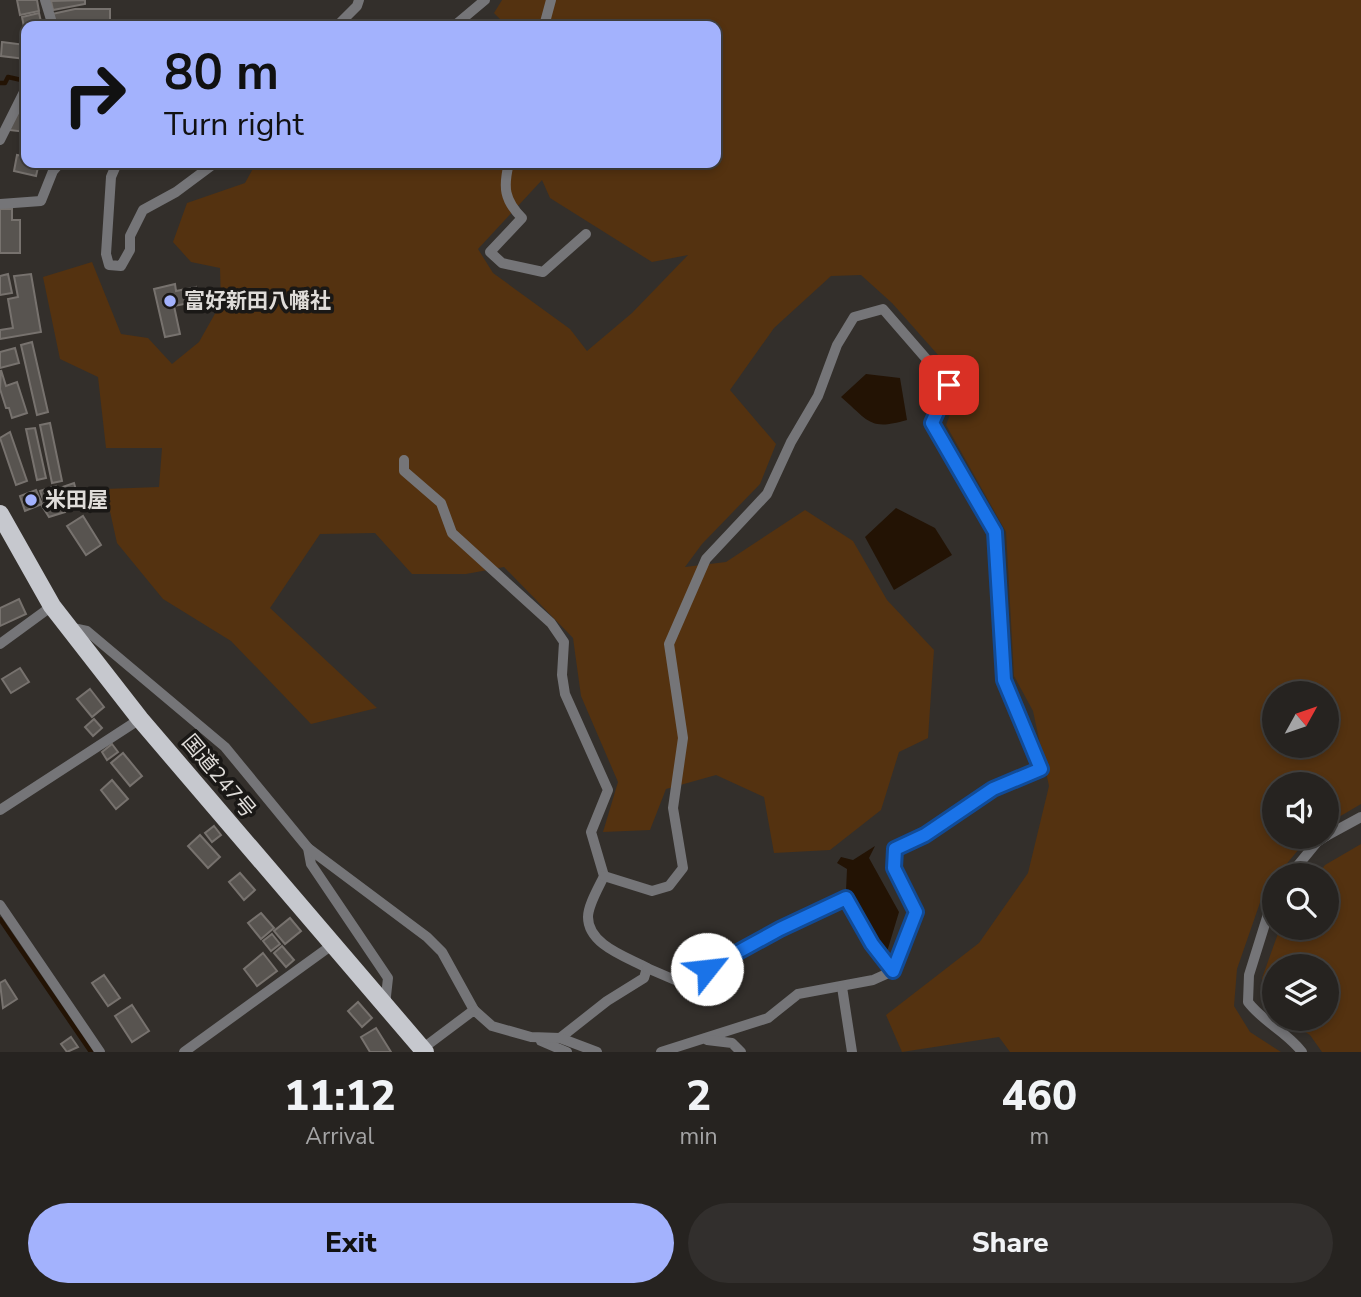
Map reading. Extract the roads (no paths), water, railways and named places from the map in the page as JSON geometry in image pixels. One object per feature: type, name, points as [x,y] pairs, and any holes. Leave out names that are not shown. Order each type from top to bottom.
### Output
[{"type":"highway","name":"国道247号","points":[[0,514],[52,606],[68,628],[140,719],[385,1005],[421,1051]]},
{"type":"street","points":[[46,0],[52,21]]},
{"type":"street","points":[[342,21],[357,6],[359,0]]},
{"type":"street","points":[[460,21],[485,0]]},
{"type":"street","points":[[545,21],[551,0]]},
{"type":"street","points":[[0,140],[21,98]]},
{"type":"street","points":[[0,204],[41,201],[56,168]]},
{"type":"street","points":[[115,168],[111,177],[106,254],[109,265],[116,268],[121,267],[130,250],[130,236],[143,210],[176,192],[208,168]]},
{"type":"street","points":[[508,168],[503,184],[508,205],[522,218],[490,252],[502,263],[543,272],[586,234]]},
{"type":"street","points":[[604,876],[627,886],[652,891],[669,886],[683,867],[673,808],[683,738],[669,644],[706,559],[767,495],[791,442],[818,397],[837,345],[854,317],[883,309],[949,385],[932,423],[995,532],[1004,680],[1041,769],[993,789],[925,835],[895,849],[894,868],[916,912],[893,971]]},
{"type":"street","points":[[404,460],[404,471],[441,503],[452,533],[551,623],[564,642],[562,675],[565,694],[608,790],[591,832],[604,876],[587,915],[591,933],[606,946],[682,983],[780,929],[846,898],[872,944],[893,971]]},
{"type":"street","points":[[0,644],[52,606]]},
{"type":"street","points":[[68,628],[87,631],[225,747],[308,848],[427,937],[442,952],[474,1010],[492,1027],[531,1037],[567,1052]]},
{"type":"street","points":[[0,810],[140,719]]},
{"type":"street","points":[[1339,829],[1361,817]]},
{"type":"street","points":[[308,848],[311,864],[388,978],[385,1005]]},
{"type":"street","points":[[1300,863],[1311,849]]},
{"type":"street","points":[[0,905],[100,1052]]},
{"type":"street","points":[[1262,935],[1250,975],[1248,1002],[1259,1017],[1296,1043],[1302,1052]]},
{"type":"street","points":[[184,1052],[332,944]]},
{"type":"street","points":[[560,1038],[607,1001],[644,978],[647,968]]},
{"type":"street","points":[[661,1052],[768,1018],[798,993],[842,987],[893,971]]},
{"type":"street","points":[[842,987],[852,1052]]},
{"type":"street","points":[[421,1051],[474,1010]]},
{"type":"street","points":[[531,1037],[560,1038],[597,1052]]},
{"type":"street","points":[[701,1039],[732,1043],[741,1052]]},
{"type":"waterway","points":[[0,83],[5,83],[8,77],[21,80]]},
{"type":"waterway","points":[[0,919],[91,1052]]},
{"type":"place","name":"富好新田八幡社","points":[[170,301]]},
{"type":"place","name":"米田屋","points":[[31,500]]}]
